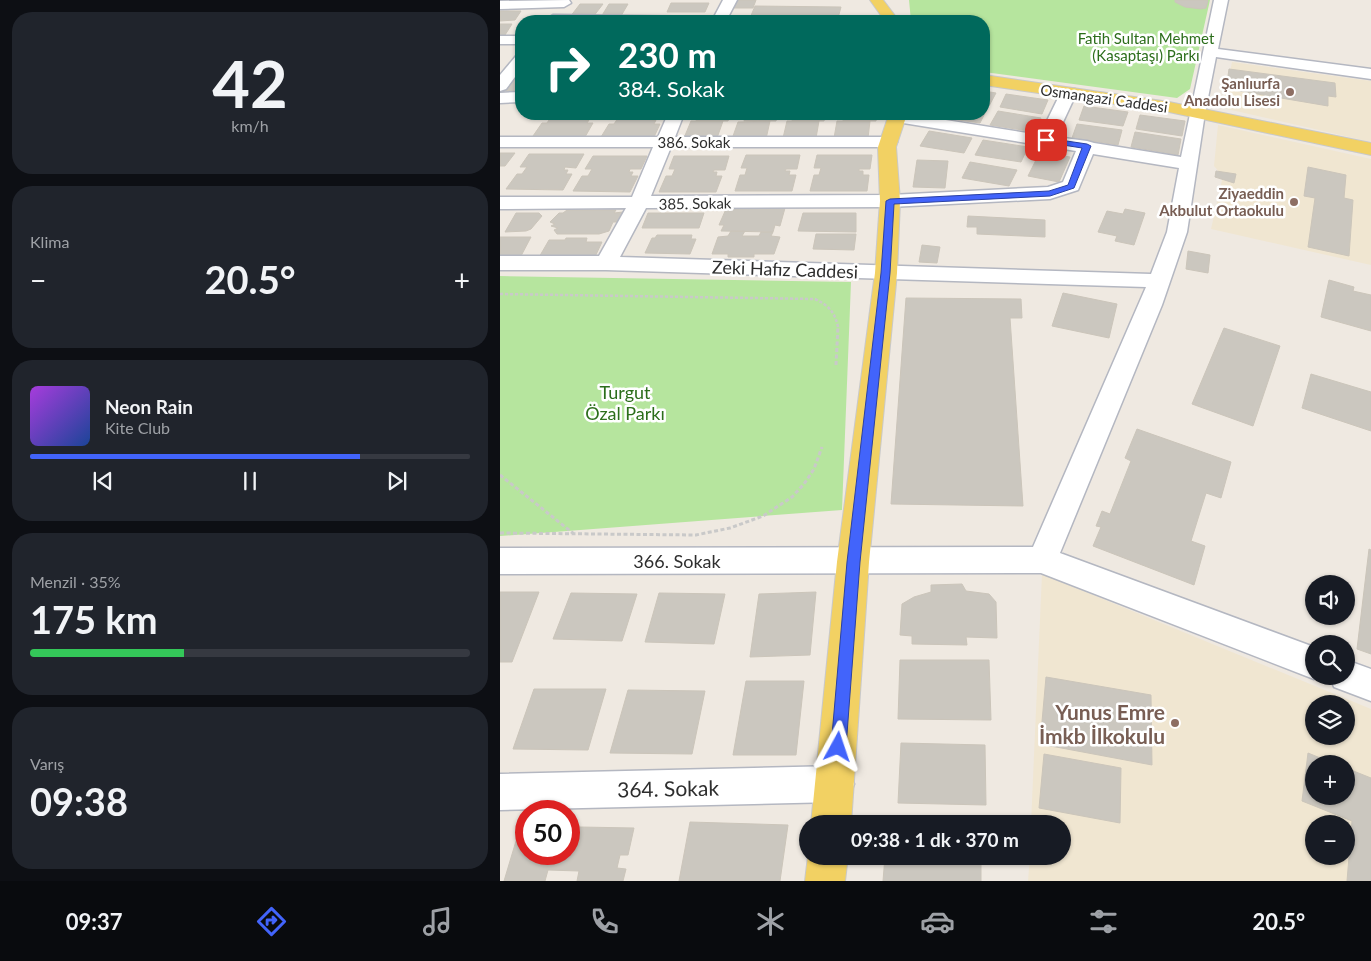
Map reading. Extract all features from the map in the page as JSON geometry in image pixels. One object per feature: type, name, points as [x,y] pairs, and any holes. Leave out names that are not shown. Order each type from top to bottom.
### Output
[{"type":"main road","points":[[874,0],[887,15]]},
{"type":"main road","name":"Osmangazi Caddesi","points":[[990,81],[1197,113],[1371,149]]},
{"type":"main road","points":[[832,815],[854,562],[886,273],[890,201],[886,147],[895,120]]},
{"type":"main road","points":[[825,881],[827,865]]},
{"type":"street","points":[[722,15],[730,0]]},
{"type":"street","points":[[1220,0],[1197,113],[1177,232],[1160,281],[1042,560],[1305,660]]},
{"type":"street","points":[[500,5],[566,1]]},
{"type":"street","points":[[556,15],[566,1]]},
{"type":"street","points":[[638,15],[644,6]]},
{"type":"street","points":[[500,40],[515,40]]},
{"type":"street","points":[[1210,52],[1371,74]]},
{"type":"street","points":[[500,86],[515,67]]},
{"type":"street","points":[[1046,140],[1069,92]]},
{"type":"street","points":[[500,98],[515,97]]},
{"type":"street","points":[[606,263],[638,204],[674,120]]},
{"type":"street","points":[[927,120],[1188,164]]},
{"type":"street","name":"386. Sokak","points":[[500,142],[888,142]]},
{"type":"street","name":"385. Sokak","points":[[500,203],[638,204],[890,201],[1050,193],[1071,186],[1087,146]]},
{"type":"street","name":"Zeki Hafız Caddesi","points":[[500,264],[606,263],[1160,281]]},
{"type":"street","name":"366. Sokak","points":[[500,561],[854,562],[1042,560]]},
{"type":"street","points":[[1355,679],[1371,685]]},
{"type":"street","name":"364. Sokak","points":[[500,792],[836,784]]},
{"type":"path","points":[[500,294],[815,299],[826,303],[834,312],[840,333],[836,365]]},
{"type":"path","points":[[500,533],[696,535],[724,531],[748,524],[779,506],[796,493],[814,470],[822,447]]},
{"type":"path","points":[[500,475],[608,561]]},
{"type":"shaded area","name":"Şanlıurfa Anadolu Lisesi","points":[[1232,62],[1371,81],[1371,142],[1227,109],[1223,106]]},
{"type":"shaded area","name":"Ziyaeddin Akbulut Ortaokulu","points":[[1218,125],[1371,159],[1371,265],[1211,229],[1223,176],[1214,166]]},
{"type":"shaded area","name":"Yunus Emre İmkb İlkokulu","points":[[1042,574],[1305,682],[1305,685],[1313,685],[1337,695],[1305,695],[1305,745],[1355,745],[1355,702],[1371,709],[1371,881],[1028,881],[1029,865],[1071,865],[1071,815],[1031,815]]},
{"type":"green space","name":"Fatih Sultan Mehmet (Kasaptaşı) Parkı","points":[[909,0],[1210,0],[1190,89],[1177,98],[990,73],[990,15],[910,15]]},
{"type":"green space","name":"Turgut Özal Parkı","points":[[500,276],[851,282],[842,510],[500,536]]},
{"type":"building","points":[[732,0],[756,0],[753,8],[729,8]]},
{"type":"building","points":[[1175,0],[1208,1],[1206,8],[1201,9],[1185,7],[1175,2]]},
{"type":"building","points":[[671,3],[709,3],[705,12],[667,12]]},
{"type":"building","points":[[580,4],[603,4],[595,15],[572,15]]},
{"type":"building","points":[[609,4],[628,4],[622,15],[602,15]]},
{"type":"building","points":[[755,6],[841,7],[839,15],[751,15]]},
{"type":"building","points":[[500,11],[521,11],[518,15],[515,15],[515,20],[500,21]]},
{"type":"building","points":[[500,24],[512,24],[505,35],[500,35]]},
{"type":"building","points":[[515,69],[515,91],[500,91],[500,88]]},
{"type":"building","points":[[1229,69],[1335,83],[1336,97],[1328,96],[1328,106],[1234,90],[1235,87],[1229,86],[1229,83],[1227,83]]},
{"type":"building","points":[[990,92],[996,93],[990,104]]},
{"type":"building","points":[[1006,94],[1048,100],[1042,114],[1000,107]]},
{"type":"building","points":[[1084,106],[1128,112],[1123,126],[1079,120]]},
{"type":"building","points":[[998,111],[1041,118],[1035,132],[990,125]]},
{"type":"building","points":[[1140,115],[1185,121],[1182,136],[1136,129]]},
{"type":"building","points":[[549,120],[589,120],[587,123],[593,123],[585,137],[533,136],[542,123],[547,123]]},
{"type":"building","points":[[617,120],[656,120],[654,124],[660,124],[654,137],[601,137],[609,124],[614,124]]},
{"type":"building","points":[[696,120],[728,120],[728,121]]},
{"type":"building","points":[[744,120],[776,120],[776,121]]},
{"type":"building","points":[[792,120],[824,120],[824,121]]},
{"type":"building","points":[[843,120],[876,120],[876,121]]},
{"type":"building","points":[[958,120],[982,120],[980,123]]},
{"type":"building","points":[[691,121],[723,121],[717,138],[684,138]]},
{"type":"building","points":[[770,121],[766,139],[732,139],[738,122]]},
{"type":"building","points":[[787,121],[819,121],[816,138],[783,138]]},
{"type":"building","points":[[837,121],[870,121],[868,138],[834,138]]},
{"type":"building","points":[[1077,124],[1122,130],[1118,145],[1072,138]]},
{"type":"building","points":[[929,131],[972,138],[964,153],[920,146]]},
{"type":"building","points":[[1135,132],[1181,139],[1178,155],[1131,147]]},
{"type":"building","points":[[983,140],[1028,147],[1021,162],[975,155]]},
{"type":"building","points":[[1040,152],[1070,157],[1059,182],[1028,176]]},
{"type":"building","points":[[500,153],[515,153],[505,166],[500,166]]},
{"type":"building","points":[[529,154],[584,154],[576,168],[565,167],[564,170],[568,170],[566,174],[572,174],[563,190],[506,189],[517,174],[522,174],[527,167],[520,167]]},
{"type":"building","points":[[746,155],[800,155],[797,169],[786,169],[785,171],[790,171],[789,175],[796,175],[792,191],[735,191],[740,175],[745,175],[747,168],[741,168]]},
{"type":"building","points":[[817,155],[872,155],[870,169],[859,169],[859,171],[863,171],[863,175],[869,175],[867,191],[810,191],[814,175],[819,175],[821,168],[814,168]]},
{"type":"building","points":[[593,156],[647,156],[641,169],[630,169],[629,172],[633,172],[631,176],[638,176],[630,192],[573,191],[582,176],[588,176],[592,169],[585,169]]},
{"type":"building","points":[[674,156],[729,156],[725,170],[714,170],[713,172],[717,172],[716,176],[722,176],[716,192],[659,192],[666,176],[672,176],[675,169],[669,169]]},
{"type":"building","points":[[917,160],[948,161],[945,188],[913,187]]},
{"type":"building","points":[[970,162],[1017,170],[1009,186],[962,178]]},
{"type":"building","points":[[1308,167],[1346,175],[1344,198],[1353,200],[1349,256],[1308,247],[1315,198],[1304,196]]},
{"type":"building","points":[[1216,171],[1236,174],[1234,183],[1215,177]]},
{"type":"building","points":[[785,208],[780,226],[775,225],[773,232],[721,231],[724,225],[719,225],[726,209]]},
{"type":"building","points":[[1125,209],[1145,213],[1134,245],[1115,241],[1117,236],[1098,232],[1107,211],[1123,214]]},
{"type":"building","points":[[567,210],[616,210],[614,213],[623,212],[618,222],[613,222],[609,231],[599,234],[557,234],[554,230],[558,228],[551,226],[555,224],[550,222],[559,213]]},
{"type":"building","points":[[516,213],[539,213],[542,216],[531,229],[505,232]]},
{"type":"building","points":[[648,213],[704,213],[699,228],[642,228]]},
{"type":"building","points":[[803,213],[856,213],[856,232],[798,231]]},
{"type":"building","points":[[968,216],[1045,220],[1045,237],[977,234],[977,227],[967,227]]},
{"type":"building","points":[[731,231],[745,231],[742,236],[759,236],[761,232],[773,232],[771,236],[780,237],[774,254],[754,254],[754,257],[728,257],[728,254],[712,254],[718,237],[728,236]]},
{"type":"building","points":[[816,234],[856,234],[854,250],[813,249]]},
{"type":"building","points":[[657,235],[692,235],[691,239],[696,239],[690,254],[645,253],[652,238],[655,238]]},
{"type":"building","points":[[500,237],[531,237],[521,256],[500,256]]},
{"type":"building","points":[[566,238],[587,238],[586,242],[602,242],[594,259],[538,259],[549,240],[565,240]]},
{"type":"building","points":[[922,245],[940,247],[937,263],[919,262]]},
{"type":"building","points":[[1188,251],[1210,255],[1208,273],[1186,269]]},
{"type":"building","points":[[1329,280],[1354,287],[1353,291],[1371,295],[1371,331],[1321,317]]},
{"type":"building","points":[[1063,293],[1117,304],[1109,338],[1052,326]]},
{"type":"building","points":[[906,298],[1021,299],[1022,318],[1010,318],[1023,506],[891,504]]},
{"type":"building","points":[[1224,328],[1280,346],[1253,426],[1192,404]]},
{"type":"building","points":[[1311,374],[1371,392],[1371,431],[1302,408]]},
{"type":"building","points":[[1137,429],[1231,462],[1221,498],[1206,493],[1191,541],[1205,546],[1194,585],[1093,546],[1101,527],[1096,526],[1102,511],[1110,514],[1131,461],[1125,458]]},
{"type":"building","points":[[1369,549],[1371,550],[1371,654],[1357,649]]},
{"type":"building","points":[[962,584],[966,591],[989,594],[996,602],[997,638],[966,637],[967,645],[912,644],[912,636],[900,635],[902,604],[914,597],[931,592],[931,585]]},
{"type":"building","points":[[500,592],[539,592],[512,662],[500,662]]},
{"type":"building","points":[[816,592],[810,655],[750,657],[759,594]]},
{"type":"building","points":[[571,593],[637,594],[622,641],[553,639]]},
{"type":"building","points":[[659,593],[725,594],[714,644],[645,642]]},
{"type":"building","points":[[900,660],[989,660],[991,720],[898,719]]},
{"type":"building","points":[[1046,677],[1151,695],[1152,765],[1040,744]]},
{"type":"building","points":[[746,681],[804,681],[796,755],[733,755]]},
{"type":"building","points":[[534,689],[606,689],[588,750],[513,749]]},
{"type":"building","points":[[628,690],[705,691],[692,754],[610,753]]},
{"type":"building","points":[[901,743],[985,745],[986,805],[898,803]]},
{"type":"building","points":[[1044,754],[1121,768],[1120,823],[1039,808]]},
{"type":"building","points":[[1355,772],[1371,778],[1371,881],[1347,881],[1348,865],[1355,865],[1355,815],[1337,815],[1312,805],[1355,805]]},
{"type":"building","points":[[1305,777],[1305,802],[1302,801]]},
{"type":"building","points":[[690,822],[788,825],[780,881],[679,881]]},
{"type":"building","points":[[580,827],[634,828],[628,855],[620,855],[617,868],[626,869],[623,881],[577,881],[579,871],[548,870],[545,881],[504,881],[515,844],[515,865],[580,865]]},
{"type":"building","points":[[884,865],[981,865],[981,881],[883,881]]},
{"type":"place","name":"Şanlıurfa Anadolu Lisesi","points":[[1290,92]]},
{"type":"place","name":"Ziyaeddin Akbulut Ortaokulu","points":[[1294,202]]},
{"type":"place","name":"Yunus Emre İmkb İlkokulu","points":[[1175,723]]},
{"type":"route","points":[[838,747],[854,562],[886,273],[890,201],[1050,193],[1071,186],[1087,146],[1046,140]]}]
